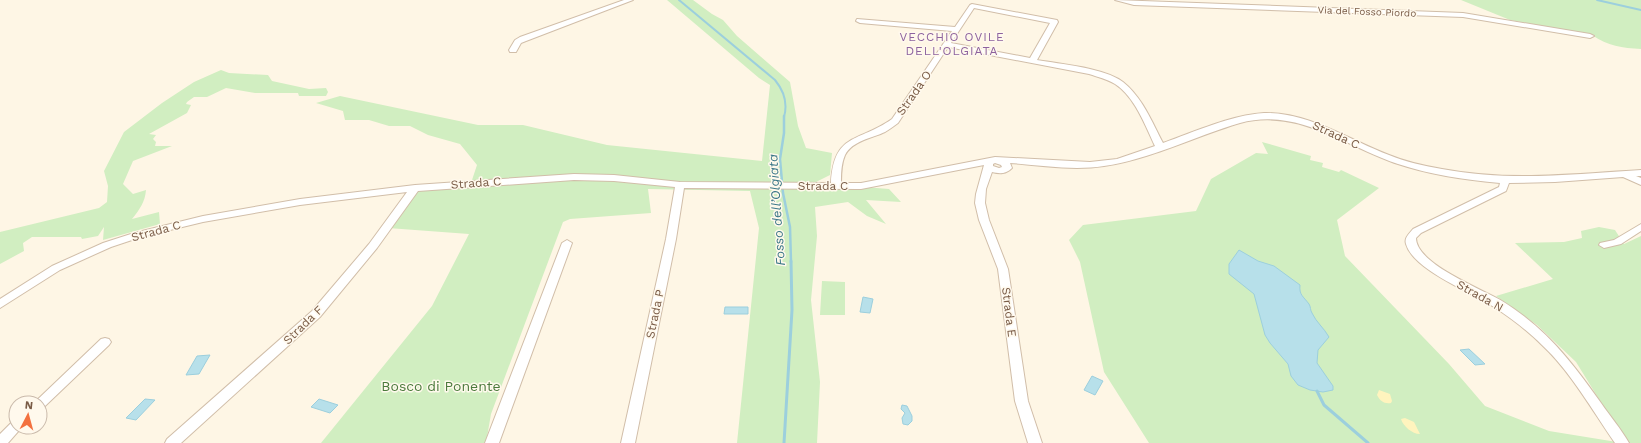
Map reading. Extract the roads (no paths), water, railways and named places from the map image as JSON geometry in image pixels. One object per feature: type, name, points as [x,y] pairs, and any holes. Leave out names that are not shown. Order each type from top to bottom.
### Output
[{"type":"street","points":[[513,50],[518,42],[523,39],[630,0]]},
{"type":"street","name":"Via del Fosso Piordo","points":[[1118,0],[1134,3],[1464,16],[1590,36]]},
{"type":"street","name":"Strada O","points":[[836,186],[836,168],[842,150],[853,141],[885,128],[895,121],[948,45],[972,6],[1054,22],[1032,61]]},
{"type":"street","points":[[860,21],[958,29]]},
{"type":"street","points":[[948,45],[1097,74],[1120,84],[1126,89],[1141,112],[1160,147]]},
{"type":"street","name":"Strada C","points":[[0,304],[39,278],[75,259],[107,245],[138,235],[203,219],[265,208],[415,188],[585,176],[680,185],[836,186],[879,183],[971,164],[1034,162],[1102,164],[1126,159],[1243,119],[1260,116],[1276,116],[1316,124],[1371,151],[1407,164],[1441,172],[1504,180],[1641,173]]},
{"type":"street","name":"Strada C","points":[[1004,170],[1034,162]]},
{"type":"street","points":[[984,183],[990,177],[1004,170],[1007,165],[992,164]]},
{"type":"street","name":"Strada E","points":[[992,164],[980,194],[982,212],[1003,267],[1018,386],[1026,421],[1035,443]]},
{"type":"street","points":[[1625,174],[1641,182]]},
{"type":"street","name":"Strada N","points":[[1504,180],[1505,185],[1502,189],[1417,231],[1411,238],[1412,246],[1421,258],[1437,272],[1498,304],[1540,335],[1570,369],[1622,443]]},
{"type":"street","name":"Strada P","points":[[628,443],[671,239],[680,185]]},
{"type":"street","name":"Strada F","points":[[172,443],[316,314],[373,246],[415,188]]},
{"type":"street","points":[[1604,246],[1617,242],[1641,227]]},
{"type":"street","points":[[492,443],[567,243]]},
{"type":"street","points":[[48,396],[105,342]]},
{"type":"street","points":[[0,442],[8,434]]},
{"type":"water","points":[[1239,250],[1258,261],[1274,266],[1300,285],[1300,291],[1309,304],[1311,312],[1329,337],[1318,350],[1317,363],[1333,386],[1333,390],[1323,392],[1310,390],[1298,385],[1291,376],[1288,364],[1265,335],[1254,294],[1229,274],[1229,264]]},
{"type":"water","points":[[863,297],[873,299],[870,313],[860,312]]},
{"type":"water","points":[[725,307],[748,307],[748,314],[724,314]]},
{"type":"water","points":[[1469,349],[1485,364],[1475,365],[1460,350]]},
{"type":"water","points":[[210,355],[199,374],[186,375],[197,356]]},
{"type":"water","points":[[1092,376],[1103,381],[1095,395],[1084,390]]},
{"type":"water","points":[[145,399],[155,400],[136,420],[126,418]]},
{"type":"water","points":[[319,399],[338,405],[330,413],[311,407]]},
{"type":"water","points":[[902,405],[907,406],[912,416],[912,421],[908,425],[903,424],[902,418],[905,413],[901,409]]},
{"type":"waterway","name":"Fosso dell’Olgiata","points":[[679,0],[775,80],[781,88],[784,97],[786,107],[784,117]]},
{"type":"waterway","points":[[1597,0],[1641,10]]},
{"type":"waterway","name":"Fosso dell’Olgiata","points":[[784,117],[784,133],[780,159],[783,193],[790,227],[791,262]]},
{"type":"waterway","name":"Fosso dell’Olgiata","points":[[784,443],[792,310],[791,261]]},
{"type":"waterway","points":[[1317,391],[1324,405],[1368,443]]},
{"type":"district","name":"VECCHIO OVILE DELL'OLGIATA","points":[[952,44]]},
{"type":"park label","name":"Bosco di Ponente","points":[[441,386]]}]
